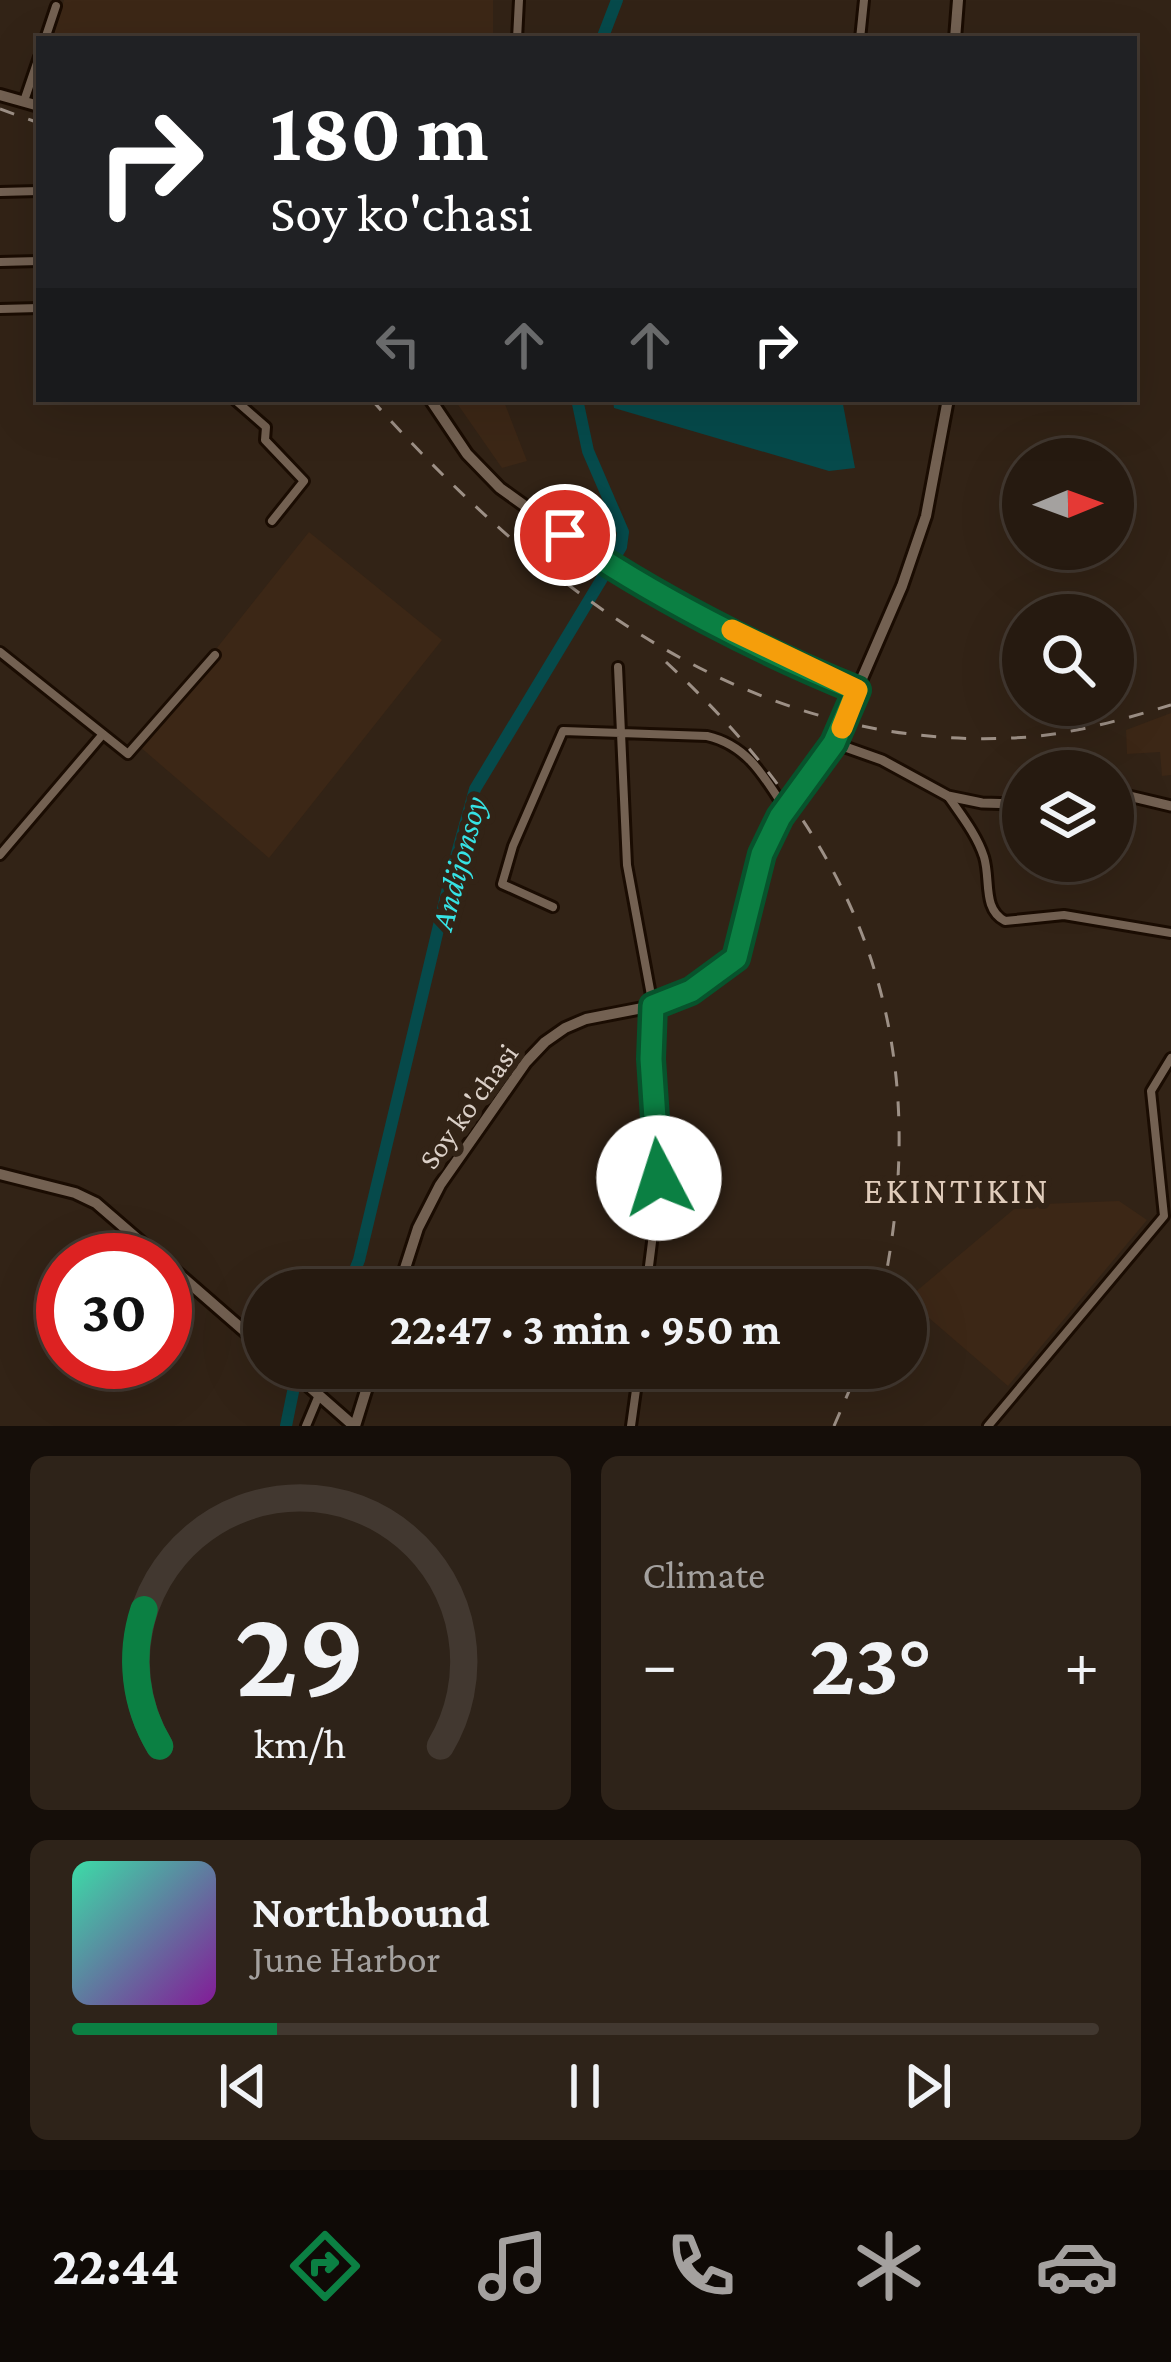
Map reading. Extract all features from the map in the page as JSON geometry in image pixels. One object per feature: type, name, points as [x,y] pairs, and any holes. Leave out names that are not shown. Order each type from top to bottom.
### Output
[{"type":"main road","points":[[955,36],[958,0]]},
{"type":"main road","points":[[0,95],[36,105]]},
{"type":"main road","points":[[432,402],[467,454],[502,490],[603,562],[802,667],[857,690]]},
{"type":"main road","name":"Soy ko'chasi","points":[[405,1269],[418,1228],[440,1185],[526,1062],[565,1028],[608,1012],[653,1006],[691,991],[736,958],[762,854],[785,809],[834,743],[902,586],[926,517],[947,402]]},
{"type":"main road","points":[[0,1174],[75,1193],[96,1203],[131,1233]]},
{"type":"main road","points":[[192,1285],[243,1330]]},
{"type":"main road","points":[[316,1390],[355,1426],[366,1389]]},
{"type":"street","points":[[517,36],[519,0]]},
{"type":"street","points":[[860,36],[864,0]]},
{"type":"street","points":[[46,36],[56,6]]},
{"type":"street","points":[[24,101],[36,66]]},
{"type":"street","points":[[0,192],[36,191]]},
{"type":"street","points":[[0,262],[36,261]]},
{"type":"street","points":[[0,309],[36,308]]},
{"type":"street","points":[[238,402],[266,427],[265,440],[304,481],[272,521]]},
{"type":"street","points":[[0,652],[124,753],[131,752],[215,655]]},
{"type":"street","points":[[618,667],[627,865],[653,1006],[651,1059],[659,1178],[648,1269]]},
{"type":"street","points":[[554,907],[503,887],[513,846],[563,730],[723,740],[737,746],[762,772],[785,809]]},
{"type":"street","points":[[0,855],[103,734]]},
{"type":"street","points":[[834,743],[882,760],[949,796],[1002,803]]},
{"type":"street","points":[[949,796],[986,860],[990,903],[997,917],[1005,921],[1064,915],[1171,933]]},
{"type":"street","points":[[1134,797],[1171,806]]},
{"type":"street","points":[[988,1426],[1164,1216],[1151,1091],[1171,1058]]},
{"type":"street","points":[[632,1426],[636,1389]]},
{"type":"street","points":[[306,1426],[316,1390]]},
{"type":"shaded area","points":[[64,0],[493,0],[493,36],[53,36]]},
{"type":"shaded area","points":[[456,402],[504,402],[527,461],[502,468]]},
{"type":"shaded area","points":[[309,532],[442,640],[269,858],[139,746]]},
{"type":"shaded area","points":[[1171,713],[1171,775],[1162,776],[1160,752],[1127,750],[1126,730]]},
{"type":"shaded area","points":[[1119,1201],[1147,1220],[1008,1386],[927,1316],[927,1282],[1019,1205]]},
{"type":"water","points":[[613,402],[843,402],[855,468],[829,471],[614,408]]},
{"type":"waterway","name":"Andijonsoy","points":[[603,36],[617,0]]},
{"type":"waterway","name":"Andijonsoy","points":[[355,1269],[475,789],[621,547],[623,532],[588,451],[578,402]]},
{"type":"waterway","name":"Andijonsoy","points":[[286,1426],[294,1389]]},
{"type":"railway","points":[[0,109],[36,122]]},
{"type":"railway","points":[[374,402],[508,536],[583,596],[662,648],[746,689],[835,720],[929,736],[1046,735],[1171,705]]},
{"type":"railway","points":[[666,662],[732,729],[788,799],[833,870],[866,945],[888,1024],[898,1107],[897,1195],[886,1269]]},
{"type":"railway","points":[[834,1426],[850,1389]]},
{"type":"slow traffic","points":[[732,630],[857,690],[842,728]]},
{"type":"district","name":"EKINTIKIN","points":[[957,1191]]},
{"type":"route","points":[[565,535],[621,573],[802,667],[857,690],[834,743],[785,809],[762,854],[736,958],[691,991],[653,1006],[651,1059],[659,1178]]}]
